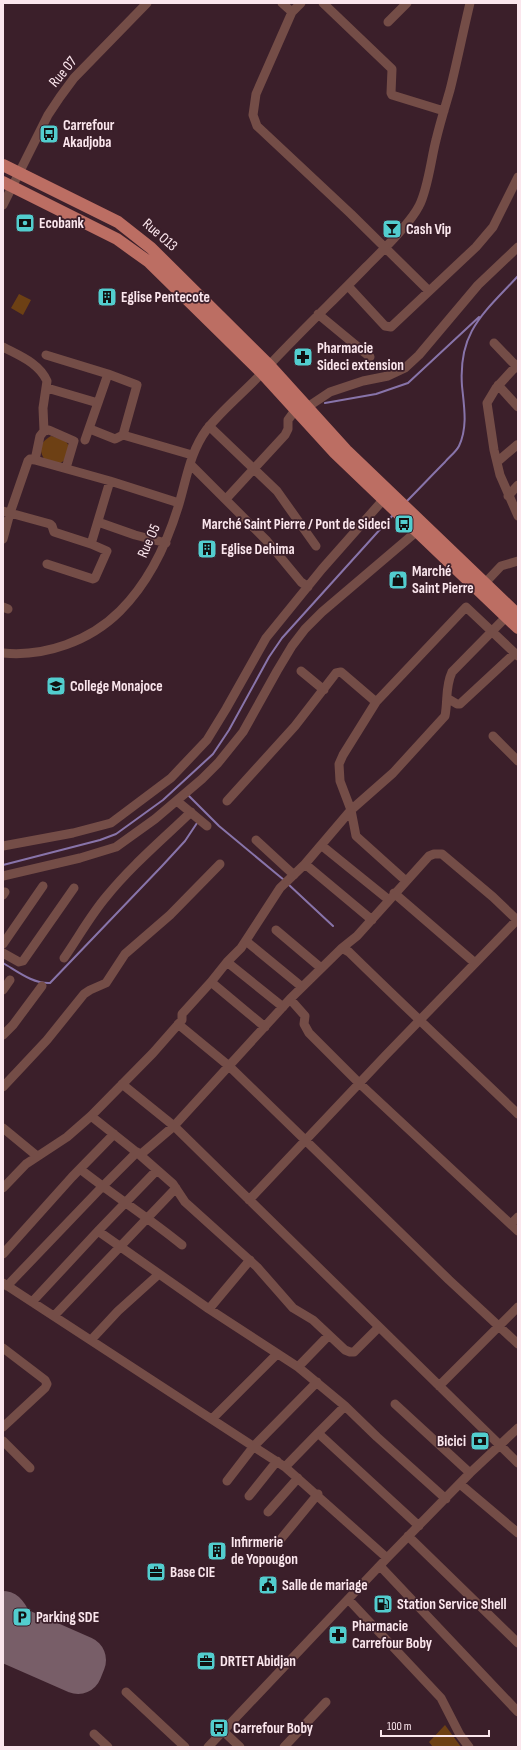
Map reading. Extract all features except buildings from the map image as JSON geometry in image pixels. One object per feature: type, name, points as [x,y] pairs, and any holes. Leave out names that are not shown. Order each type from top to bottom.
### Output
[{"type":"main road","name":"Rue O13","points":[[3,165],[128,228],[181,276],[266,369]]},
{"type":"main road","name":"Rue O13","points":[[8,184],[117,239],[141,255],[266,369]]},
{"type":"main road","points":[[266,369],[301,409],[346,450],[390,502],[485,583],[513,614],[518,628]]},
{"type":"main road","points":[[406,516],[416,532],[513,614]]},
{"type":"street","name":"Rue 07","points":[[3,205],[8,184],[20,173],[45,122],[60,97],[74,78],[147,3]]},
{"type":"street","points":[[282,3],[292,12]]},
{"type":"street","points":[[301,3],[292,12],[258,88],[253,115],[257,126],[264,134],[287,153],[429,291]]},
{"type":"street","points":[[323,3],[392,69],[392,95],[444,111]]},
{"type":"street","points":[[388,22],[407,3]]},
{"type":"street","name":"Rue O5","points":[[3,653],[15,654],[48,650],[73,643],[102,626],[120,610],[157,562],[166,543],[191,459],[201,438],[209,426],[318,314],[385,248],[419,206],[470,3]]},
{"type":"street","points":[[348,286],[385,326],[391,327],[476,247],[493,227],[518,177]]},
{"type":"street","points":[[226,499],[287,432],[288,420],[301,409],[330,392],[363,381],[388,376],[405,368],[419,355],[478,285],[518,247]]},
{"type":"street","points":[[318,314],[370,357]]},
{"type":"street","points":[[494,343],[517,366],[498,385],[490,395],[487,403],[497,462],[508,496],[518,516]]},
{"type":"street","points":[[3,347],[32,362],[40,369],[47,381],[43,408],[44,431],[40,436],[35,460]]},
{"type":"street","points":[[46,355],[137,384],[123,435]]},
{"type":"street","points":[[85,440],[108,374]]},
{"type":"street","points":[[498,385],[518,408]]},
{"type":"street","points":[[47,388],[98,403]]},
{"type":"street","points":[[209,426],[277,492],[316,546]]},
{"type":"street","points":[[90,429],[115,439],[123,435],[191,459],[226,499],[267,541],[301,582],[308,587]]},
{"type":"street","points":[[44,431],[49,430],[74,441],[66,468]]},
{"type":"street","points":[[497,462],[513,448],[517,445],[518,446]]},
{"type":"street","points":[[3,539],[7,512],[30,459],[66,468],[179,503]]},
{"type":"street","points":[[90,544],[110,481]]},
{"type":"street","points":[[508,496],[518,485]]},
{"type":"street","points":[[3,846],[73,833],[111,823],[171,778],[207,740],[266,638],[308,587],[390,502]]},
{"type":"street","points":[[7,512],[50,524],[54,532],[60,535],[107,551],[97,575],[93,579],[47,564]]},
{"type":"street","points":[[98,522],[129,533],[166,543]]},
{"type":"street","points":[[3,876],[80,858],[116,847],[155,819],[178,800],[218,763],[243,732],[292,646],[305,629],[322,612],[416,532]]},
{"type":"street","points":[[485,583],[501,566],[518,561]]},
{"type":"street","points":[[406,881],[356,836],[351,810],[340,781],[339,764],[347,747],[376,702],[466,607],[516,654],[460,704],[457,704],[447,698]]},
{"type":"street","points":[[3,1188],[26,1164],[67,1137],[91,1116],[153,1053],[182,1020],[182,1014],[246,941],[270,902],[289,880],[305,864],[351,810],[393,773],[445,716],[447,682],[452,672],[513,614]]},
{"type":"street","points":[[301,670],[324,690]]},
{"type":"street","points":[[227,801],[290,732],[336,673],[341,672],[376,702]]},
{"type":"street","points":[[493,736],[518,761]]},
{"type":"street","points":[[178,800],[207,826]]},
{"type":"street","points":[[64,958],[84,925],[107,896],[156,844],[191,812]]},
{"type":"street","points":[[256,840],[289,880]]},
{"type":"street","points":[[321,845],[392,897],[475,963]]},
{"type":"street","points":[[249,1200],[359,1083],[517,920],[493,897],[442,854],[434,854],[429,856],[357,936],[342,948],[290,999],[174,1126],[139,1154],[102,1187],[5,1285],[213,1418],[277,1461],[318,1494],[388,1558]]},
{"type":"street","points":[[3,1087],[47,1040],[84,994],[106,983],[125,954],[170,915],[220,864]]},
{"type":"street","points":[[305,864],[372,920]]},
{"type":"street","points":[[3,944],[44,886]]},
{"type":"street","points":[[3,952],[19,962],[23,961],[74,888]]},
{"type":"street","points":[[276,930],[321,968]]},
{"type":"street","points":[[246,941],[302,987]]},
{"type":"street","points":[[342,948],[349,952],[419,1021],[518,1114]]},
{"type":"street","points":[[227,962],[283,1007]]},
{"type":"street","points":[[3,990],[10,980]]},
{"type":"street","points":[[211,982],[265,1027]]},
{"type":"street","points":[[3,1035],[13,1025],[42,986]]},
{"type":"street","points":[[290,999],[305,1016],[304,1024],[309,1033],[359,1083],[518,1231]]},
{"type":"street","points":[[178,1024],[229,1066],[304,1141],[518,1344]]},
{"type":"street","points":[[122,1084],[174,1126],[518,1463]]},
{"type":"street","points":[[91,1116],[139,1154],[176,1188],[185,1202],[250,1260],[270,1280],[293,1308],[313,1320],[350,1352],[354,1352],[380,1327]]},
{"type":"street","points":[[3,1128],[37,1156]]},
{"type":"street","points":[[3,1254],[114,1134]]},
{"type":"street","points":[[80,1169],[102,1187],[148,1217],[182,1244]]},
{"type":"street","points":[[32,1302],[157,1170]]},
{"type":"street","points":[[54,1316],[176,1188]]},
{"type":"street","points":[[511,1224],[518,1217]]},
{"type":"street","points":[[98,1231],[209,1309],[298,1367],[345,1406],[446,1499]]},
{"type":"street","points":[[209,1309],[250,1260]]},
{"type":"street","points":[[91,1340],[118,1311],[159,1274]]},
{"type":"street","points":[[439,1386],[518,1307]]},
{"type":"street","points":[[298,1367],[329,1335]]},
{"type":"street","points":[[3,1360],[7,1351],[45,1380],[47,1384],[45,1388],[3,1427]]},
{"type":"street","points":[[213,1418],[277,1354]]},
{"type":"street","points":[[227,1481],[254,1446],[317,1382]]},
{"type":"street","points":[[395,1404],[470,1473]]},
{"type":"street","points":[[285,1467],[345,1406]]},
{"type":"street","points":[[208,1747],[408,1536],[470,1473],[518,1428]]},
{"type":"street","points":[[318,1433],[419,1526]]},
{"type":"street","points":[[3,1440],[30,1468]]},
{"type":"street","points":[[249,1496],[277,1461]]},
{"type":"street","points":[[268,1512],[298,1478]]},
{"type":"street","points":[[460,1484],[518,1533]]},
{"type":"street","points":[[280,1540],[318,1494]]},
{"type":"street","points":[[408,1536],[518,1642]]},
{"type":"street","points":[[380,1566],[518,1712]]},
{"type":"street","points":[[348,1599],[442,1698],[460,1735],[470,1747]]},
{"type":"street","points":[[126,1692],[185,1747]]},
{"type":"street","points":[[284,1747],[326,1702]]},
{"type":"street","points":[[223,1731],[240,1747]]},
{"type":"street","points":[[94,1734],[108,1747]]},
{"type":"shaded area","points":[[19,294],[31,300],[23,315],[11,308]]},
{"type":"shaded area","points":[[51,436],[65,440],[69,446],[65,460],[59,464],[45,460],[41,453],[42,444]]},
{"type":"shaded area","points":[[445,1725],[461,1747],[433,1747],[429,1742]]},
{"type":"waterway","points":[[406,502],[459,446],[464,431],[462,386],[464,351],[476,324],[494,301],[518,276]]},
{"type":"waterway","points":[[325,403],[376,394],[408,383],[479,317]]},
{"type":"waterway","points":[[3,865],[100,840],[116,834],[163,800],[213,754],[229,730],[269,657],[282,638],[393,515]]},
{"type":"waterway","points":[[188,795],[219,826],[284,880]]},
{"type":"waterway","points":[[3,963],[31,979],[44,983],[50,983],[185,841],[197,823]]},
{"type":"waterway","points":[[288,884],[333,926]]},
{"type":"runway","points":[[3,1615],[6,1619],[7,1627],[82,1660],[78,1670],[3,1637]]},
{"type":"place","name":"Carrefour Akadjoba","points":[[49,134]]},
{"type":"place","name":"Ecobank","points":[[25,223]]},
{"type":"place","name":"Cash Vip","points":[[392,229]]},
{"type":"place","name":"Eglise Pentecote","points":[[107,297]]},
{"type":"place","name":"Pharmacie Sideci extension","points":[[303,357]]},
{"type":"place","name":"Marché Saint Pierre / Pont de Sideci","points":[[404,524]]},
{"type":"place","name":"Eglise Dehima","points":[[207,549]]},
{"type":"place","name":"Marché Saint Pierre","points":[[398,580]]},
{"type":"place","name":"College Monajoce","points":[[56,686]]},
{"type":"place","name":"Bicici","points":[[480,1441]]},
{"type":"place","name":"Infirmerie de Yopougon","points":[[217,1551]]},
{"type":"place","name":"Base CIE","points":[[156,1572]]},
{"type":"place","name":"Salle de mariage","points":[[268,1585]]},
{"type":"place","name":"Station Service Shell","points":[[383,1604]]},
{"type":"place","name":"Parking SDE","points":[[22,1617]]},
{"type":"place","name":"Pharmacie Carrefour Boby","points":[[338,1635]]},
{"type":"place","name":"DRTET Abidjan","points":[[206,1661]]},
{"type":"place","name":"Carrefour Boby","points":[[219,1728]]}]
